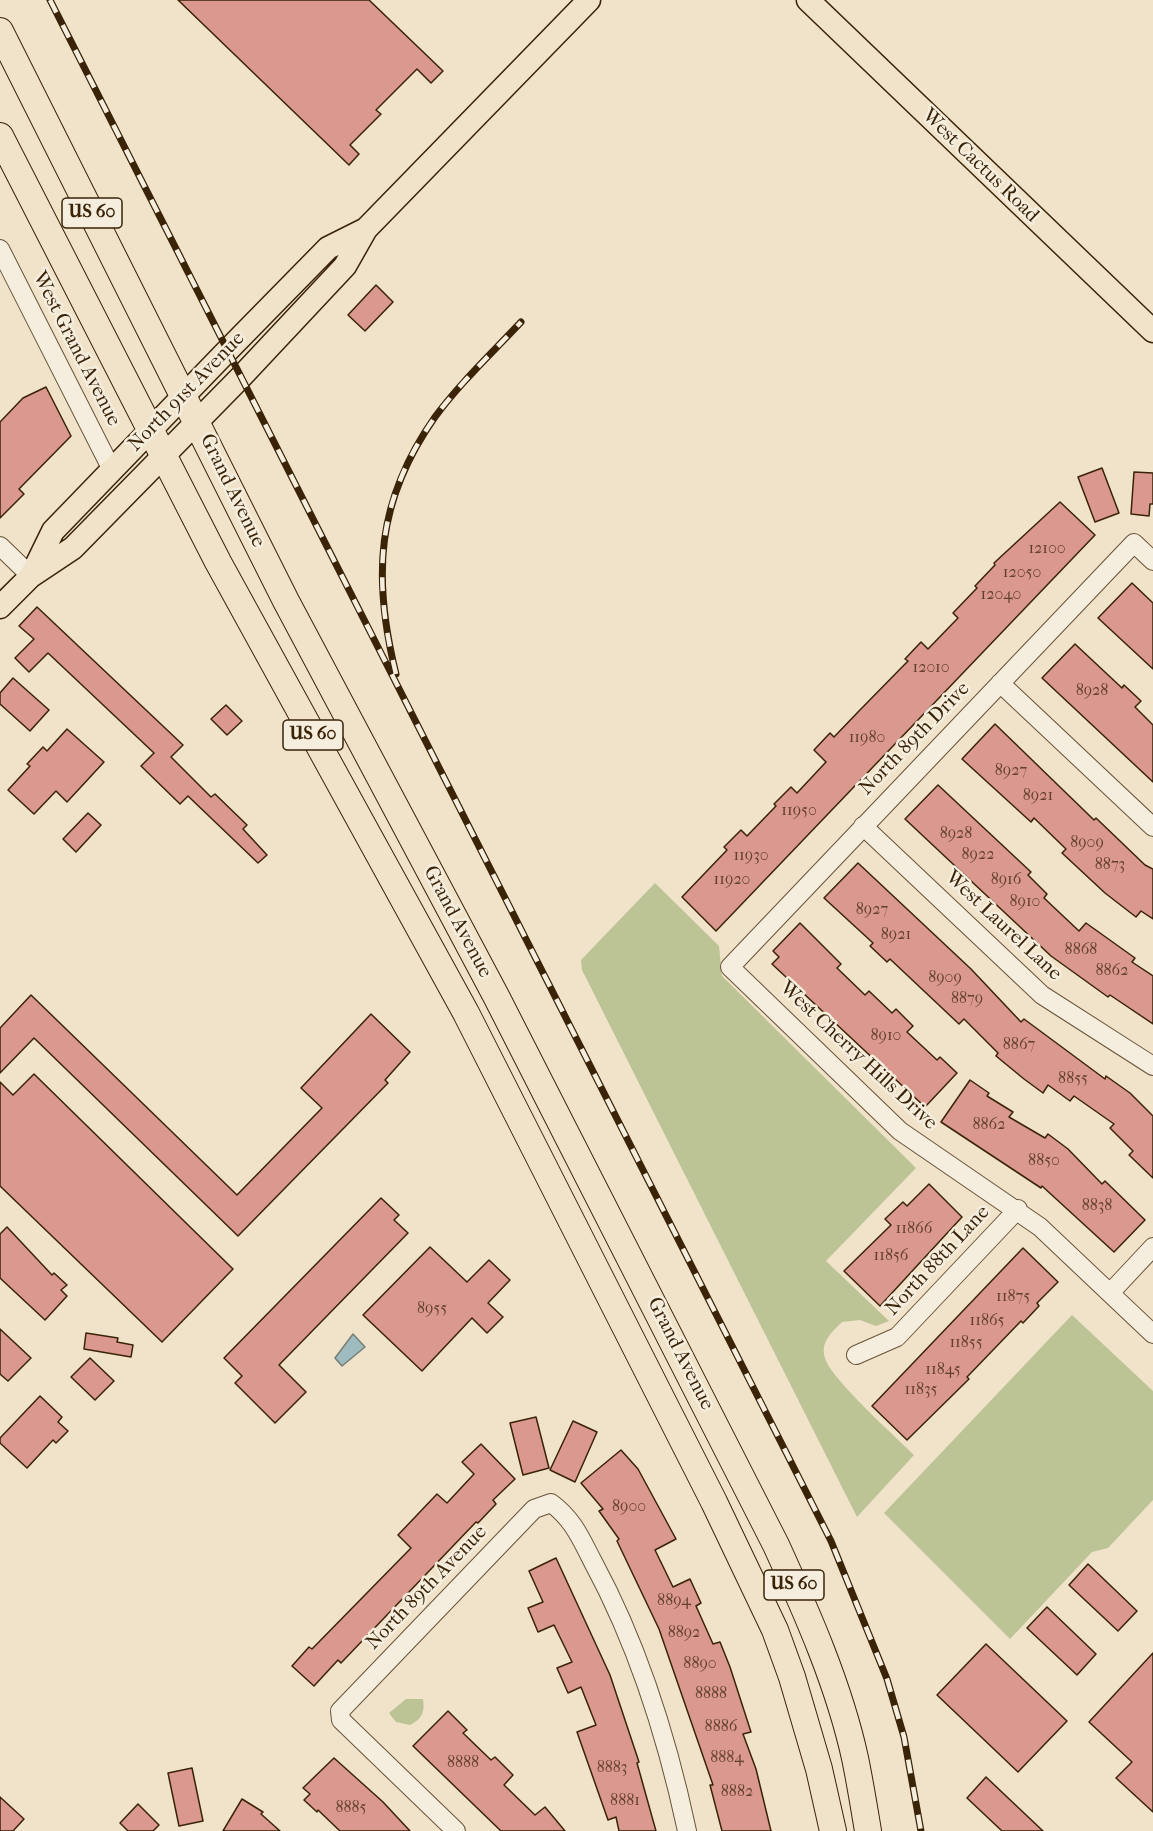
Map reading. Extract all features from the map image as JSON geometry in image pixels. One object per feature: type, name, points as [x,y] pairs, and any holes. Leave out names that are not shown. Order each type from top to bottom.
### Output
[{"type":"highway","name":"Grand Avenue","points":[[0,31],[297,620],[496,996],[776,1545],[799,1597],[852,1747],[868,1831]]},
{"type":"highway","name":"Grand Avenue","points":[[0,136],[246,612],[466,1013],[714,1502],[775,1630],[805,1719],[833,1831]]},
{"type":"highway","points":[[466,1013],[496,996]]},
{"type":"highway","points":[[599,1277],[632,1259]]},
{"type":"main road","name":"North 91st Avenue","points":[[0,607],[31,576],[73,548],[165,455],[345,266],[366,229],[589,0]]},
{"type":"main road","name":"West Cactus Road","points":[[808,0],[1153,331]]},
{"type":"main road","name":"North 91st Avenue","points":[[31,576],[53,531],[151,429],[328,248],[366,229]]},
{"type":"street","name":"West Grand Avenue","points":[[0,249],[112,470]]},
{"type":"street","name":"North 89th Drive","points":[[730,967],[1134,543],[1153,561]]},
{"type":"street","points":[[0,546],[31,576]]},
{"type":"street","points":[[999,683],[1153,827]]},
{"type":"street","name":"West Laurel Lane","points":[[862,826],[1042,995],[1153,1066]]},
{"type":"street","name":"West Cherry Hills Drive","points":[[730,967],[900,1131],[940,1160],[1018,1209],[1153,1334]]},
{"type":"street","name":"North 88th Lane","points":[[856,1354],[897,1337],[1018,1209]]},
{"type":"street","points":[[1110,1293],[1153,1247]]},
{"type":"street","name":"North 89th Avenue","points":[[456,1831],[341,1720],[340,1711],[534,1509],[552,1503],[567,1514],[611,1595],[638,1659],[658,1717],[687,1831]]},
{"type":"green space","points":[[655,883],[719,946],[722,976],[916,1168],[826,1261],[889,1321],[876,1326],[860,1320],[842,1322],[826,1342],[825,1358],[838,1379],[914,1455],[857,1517],[582,970],[581,960]]},
{"type":"green space","points":[[1072,1315],[1153,1391],[1153,1500],[1108,1548],[1092,1552],[1010,1639],[884,1513]]},
{"type":"green space","points":[[406,1699],[423,1699],[422,1715],[410,1725],[396,1722],[389,1713]]},
{"type":"water","points":[[353,1334],[365,1347],[342,1366],[335,1358]]},
{"type":"building","points":[[178,0],[369,0],[443,71],[431,83],[417,69],[376,110],[381,114],[350,145],[359,154],[349,165]]},
{"type":"building","points":[[376,285],[393,302],[365,331],[348,315]]},
{"type":"building","points":[[46,387],[71,436],[19,489],[24,494],[0,518],[0,422],[23,398]]},
{"type":"building","points":[[1102,468],[1119,513],[1095,522],[1078,477]]},
{"type":"building","points":[[1134,472],[1153,473],[1153,504],[1150,504],[1149,516],[1131,514]]},
{"type":"building","points":[[1060,502],[1095,535],[716,931],[682,897],[727,850],[724,847],[741,830],[747,836],[791,787],[797,793],[826,762],[814,750],[830,733],[834,737],[908,661],[905,659],[921,642],[928,649],[958,618],[953,613],[977,588],[975,586],[995,565],[994,563]]},
{"type":"building","points":[[1132,583],[1153,603],[1153,669],[1098,618]]},
{"type":"building","points":[[37,607],[183,745],[171,757],[211,797],[215,794],[247,825],[243,829],[267,855],[258,863],[188,796],[180,804],[141,766],[154,753],[48,653],[29,672],[15,658],[34,639],[19,626]]},
{"type":"building","points":[[1075,644],[1122,688],[1124,685],[1141,701],[1135,707],[1153,725],[1153,782],[1042,678]]},
{"type":"building","points":[[13,678],[49,710],[30,731],[0,704],[0,693]]},
{"type":"building","points":[[226,705],[242,721],[227,735],[211,719]]},
{"type":"building","points":[[995,724],[1094,820],[1096,818],[1145,865],[1153,869],[1153,919],[1141,911],[1136,917],[1105,893],[1062,853],[1066,849],[1034,818],[1031,822],[962,759]]},
{"type":"building","points":[[67,729],[104,762],[67,802],[56,791],[34,814],[8,790],[30,766],[27,764],[43,747],[47,751]]},
{"type":"building","points":[[938,785],[1031,872],[1028,875],[1047,894],[1044,898],[1079,931],[1086,923],[1135,958],[1132,962],[1153,976],[1153,1024],[1110,995],[1108,997],[1051,956],[905,819]]},
{"type":"building","points":[[88,813],[101,825],[76,852],[63,839]]},
{"type":"building","points":[[858,863],[971,969],[1021,1022],[1024,1019],[1105,1079],[1106,1076],[1130,1093],[1153,1116],[1153,1178],[1129,1155],[1133,1151],[1110,1128],[1114,1124],[1074,1096],[1070,1101],[1048,1085],[1043,1093],[1024,1079],[996,1056],[998,1053],[964,1019],[959,1024],[890,959],[887,962],[870,946],[873,943],[824,898]]},
{"type":"building","points":[[800,923],[841,964],[837,968],[865,995],[869,991],[892,1013],[896,1009],[913,1026],[907,1032],[937,1060],[940,1057],[957,1073],[925,1107],[772,964],[779,957],[773,951]]},
{"type":"building","points":[[31,995],[237,1195],[322,1108],[301,1088],[371,1014],[410,1052],[385,1080],[388,1083],[238,1236],[34,1038],[0,1073],[0,1028]]},
{"type":"building","points":[[34,1074],[233,1269],[162,1342],[0,1186],[0,1082],[13,1095]]},
{"type":"building","points":[[970,1080],[989,1093],[987,1096],[1013,1112],[1009,1117],[1045,1138],[1048,1134],[1068,1149],[1102,1184],[1105,1181],[1145,1220],[1114,1252],[1042,1186],[1041,1188],[941,1122]]},
{"type":"building","points":[[929,1184],[962,1217],[880,1306],[844,1271],[891,1225],[885,1219],[903,1202],[907,1206]]},
{"type":"building","points":[[381,1198],[399,1215],[394,1220],[408,1233],[279,1365],[306,1392],[275,1423],[235,1383],[242,1376],[224,1358]]},
{"type":"building","points":[[7,1227],[52,1275],[54,1273],[67,1285],[61,1290],[67,1296],[45,1320],[0,1278],[0,1234]]},
{"type":"building","points":[[430,1247],[467,1282],[489,1260],[510,1280],[488,1303],[503,1317],[487,1333],[472,1318],[422,1371],[363,1315]]},
{"type":"building","points":[[1023,1248],[1058,1282],[1037,1303],[1039,1306],[1023,1323],[1021,1321],[967,1377],[969,1379],[907,1440],[872,1406]]},
{"type":"building","points":[[0,1329],[31,1358],[8,1381],[0,1374]]},
{"type":"building","points":[[86,1333],[118,1338],[117,1342],[133,1345],[131,1357],[84,1349]]},
{"type":"building","points":[[90,1358],[114,1381],[95,1400],[71,1377]]},
{"type":"building","points":[[40,1396],[62,1417],[58,1422],[68,1431],[56,1443],[53,1440],[27,1468],[0,1443],[0,1438]]},
{"type":"building","points":[[536,1417],[549,1468],[523,1475],[510,1423]]},
{"type":"building","points":[[573,1421],[597,1432],[575,1482],[550,1470]]},
{"type":"building","points":[[481,1444],[515,1479],[493,1500],[496,1504],[478,1523],[476,1522],[341,1663],[338,1660],[314,1686],[292,1666],[309,1647],[312,1649],[411,1548],[398,1535],[437,1494],[447,1503],[474,1474],[462,1462]]},
{"type":"building","points":[[621,1450],[638,1469],[676,1539],[655,1550],[673,1587],[690,1579],[701,1603],[696,1606],[713,1644],[720,1642],[730,1667],[751,1732],[743,1734],[756,1769],[771,1831],[722,1831],[710,1785],[713,1785],[659,1629],[617,1541],[619,1539],[599,1511],[603,1509],[581,1483]]},
{"type":"building","points":[[556,1558],[610,1675],[639,1762],[637,1763],[656,1831],[619,1831],[616,1817],[608,1820],[577,1732],[596,1725],[581,1687],[568,1693],[557,1668],[572,1662],[554,1625],[538,1632],[528,1608],[543,1602],[529,1571]]},
{"type":"building","points":[[1088,1564],[1137,1611],[1118,1631],[1069,1585]]},
{"type":"building","points":[[1047,1607],[1096,1654],[1077,1675],[1027,1628]]},
{"type":"building","points":[[986,1644],[1067,1721],[1018,1772],[937,1695]]},
{"type":"building","points":[[1153,1653],[1153,1812],[1116,1778],[1132,1762],[1089,1722]]},
{"type":"building","points":[[448,1711],[467,1730],[463,1733],[491,1760],[495,1757],[513,1775],[504,1785],[535,1815],[545,1807],[565,1831],[501,1831],[413,1746]]},
{"type":"building","points":[[334,1758],[383,1802],[410,1831],[340,1831],[304,1800],[310,1794],[303,1788]]},
{"type":"building","points":[[192,1768],[203,1821],[179,1826],[168,1773]]},
{"type":"building","points":[[986,1777],[1043,1831],[1002,1831],[967,1798]]},
{"type":"building","points":[[0,1797],[24,1819],[13,1831],[0,1831]]},
{"type":"building","points":[[242,1799],[263,1812],[261,1814],[280,1831],[223,1831]]},
{"type":"building","points":[[138,1804],[159,1825],[153,1831],[128,1831],[120,1823]]},
{"type":"railway","points":[[50,0],[831,1541],[887,1679],[904,1737],[921,1831]]},
{"type":"railway","points":[[396,674],[388,639],[382,572],[384,541],[390,510],[401,479],[415,448],[435,417],[466,380],[521,322]]}]
